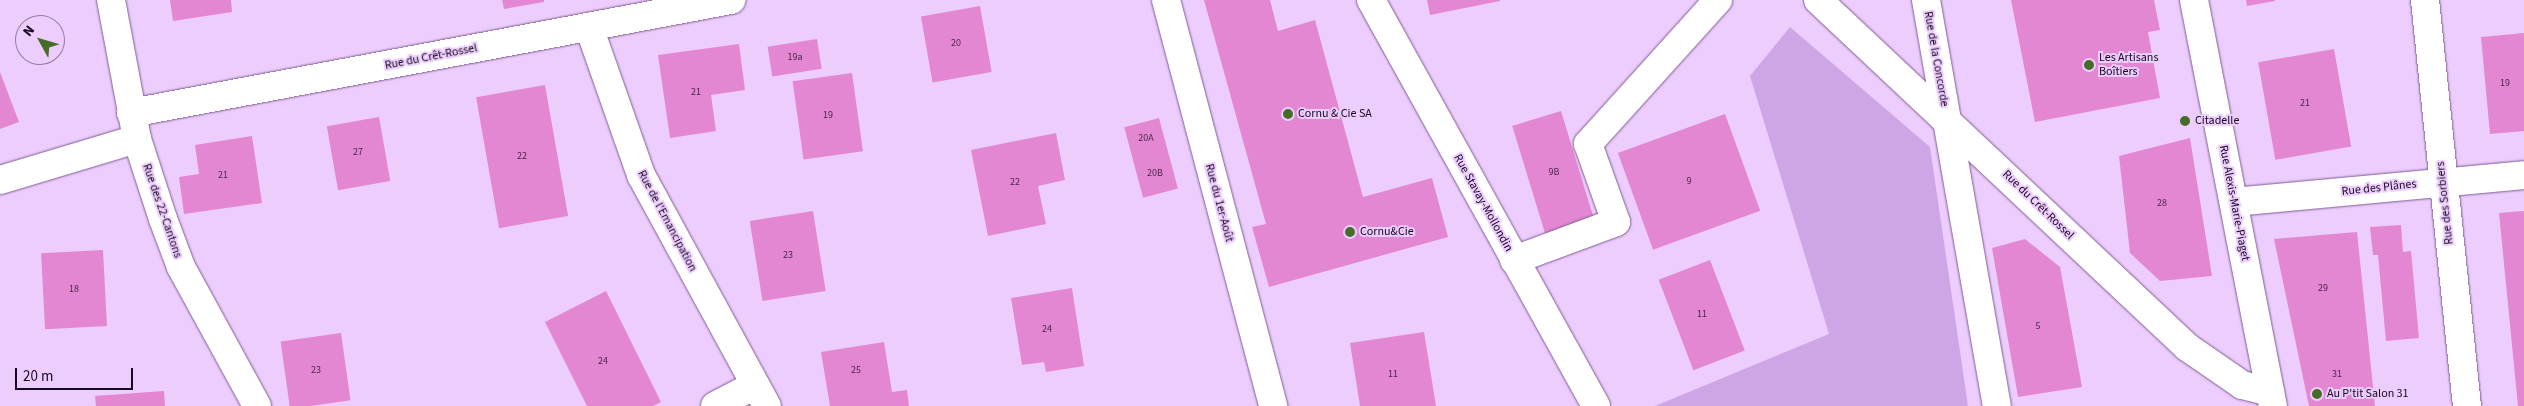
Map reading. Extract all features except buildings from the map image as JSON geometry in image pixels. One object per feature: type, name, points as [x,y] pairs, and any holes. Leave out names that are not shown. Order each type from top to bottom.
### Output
[{"type":"street","name":"Rue des 22-Cantons","points":[[111,0],[137,139],[181,267],[257,406]]},
{"type":"street","name":"Rue du Crêt-Rossel","points":[[131,113],[589,27],[616,11],[731,0]]},
{"type":"street","name":"Rue du 1er-Août","points":[[1166,0],[1273,406]]},
{"type":"street","name":"Rue Stavay-Mollondin","points":[[1371,0],[1596,406]]},
{"type":"street","points":[[1514,260],[1616,222],[1588,144],[1718,0]]},
{"type":"street","name":"Rue du Crêt-Rossel","points":[[1818,0],[1947,118],[2187,347],[2242,385],[2272,399]]},
{"type":"street","name":"Rue de la Concorde","points":[[1926,0],[1997,406]]},
{"type":"street","name":"Rue Alexis-Marie-Piaget","points":[[2194,0],[2272,399]]},
{"type":"street","name":"Rue des Sorbiers","points":[[2425,0],[2442,182],[2467,406]]},
{"type":"street","name":"Rue de l'Emancipation","points":[[589,27],[641,175],[761,396]]},
{"type":"street","points":[[0,180],[137,139]]},
{"type":"street","name":"Rue des Plânes","points":[[2234,202],[2524,175]]},
{"type":"street","points":[[715,406],[761,396]]},
{"type":"shaded area","points":[[1790,27],[1930,147],[1968,406],[1655,406],[1829,334],[1750,76]]},
{"type":"place","name":"Les Artisans Boîtiers","points":[[2089,65]]},
{"type":"place","name":"Cornu & Cie SA","points":[[1288,114]]},
{"type":"place","name":"Citadelle","points":[[2185,121]]},
{"type":"place","name":"Cornu&Cie","points":[[1350,232]]},
{"type":"place","name":"Au P'tit Salon 31","points":[[2317,394]]}]
